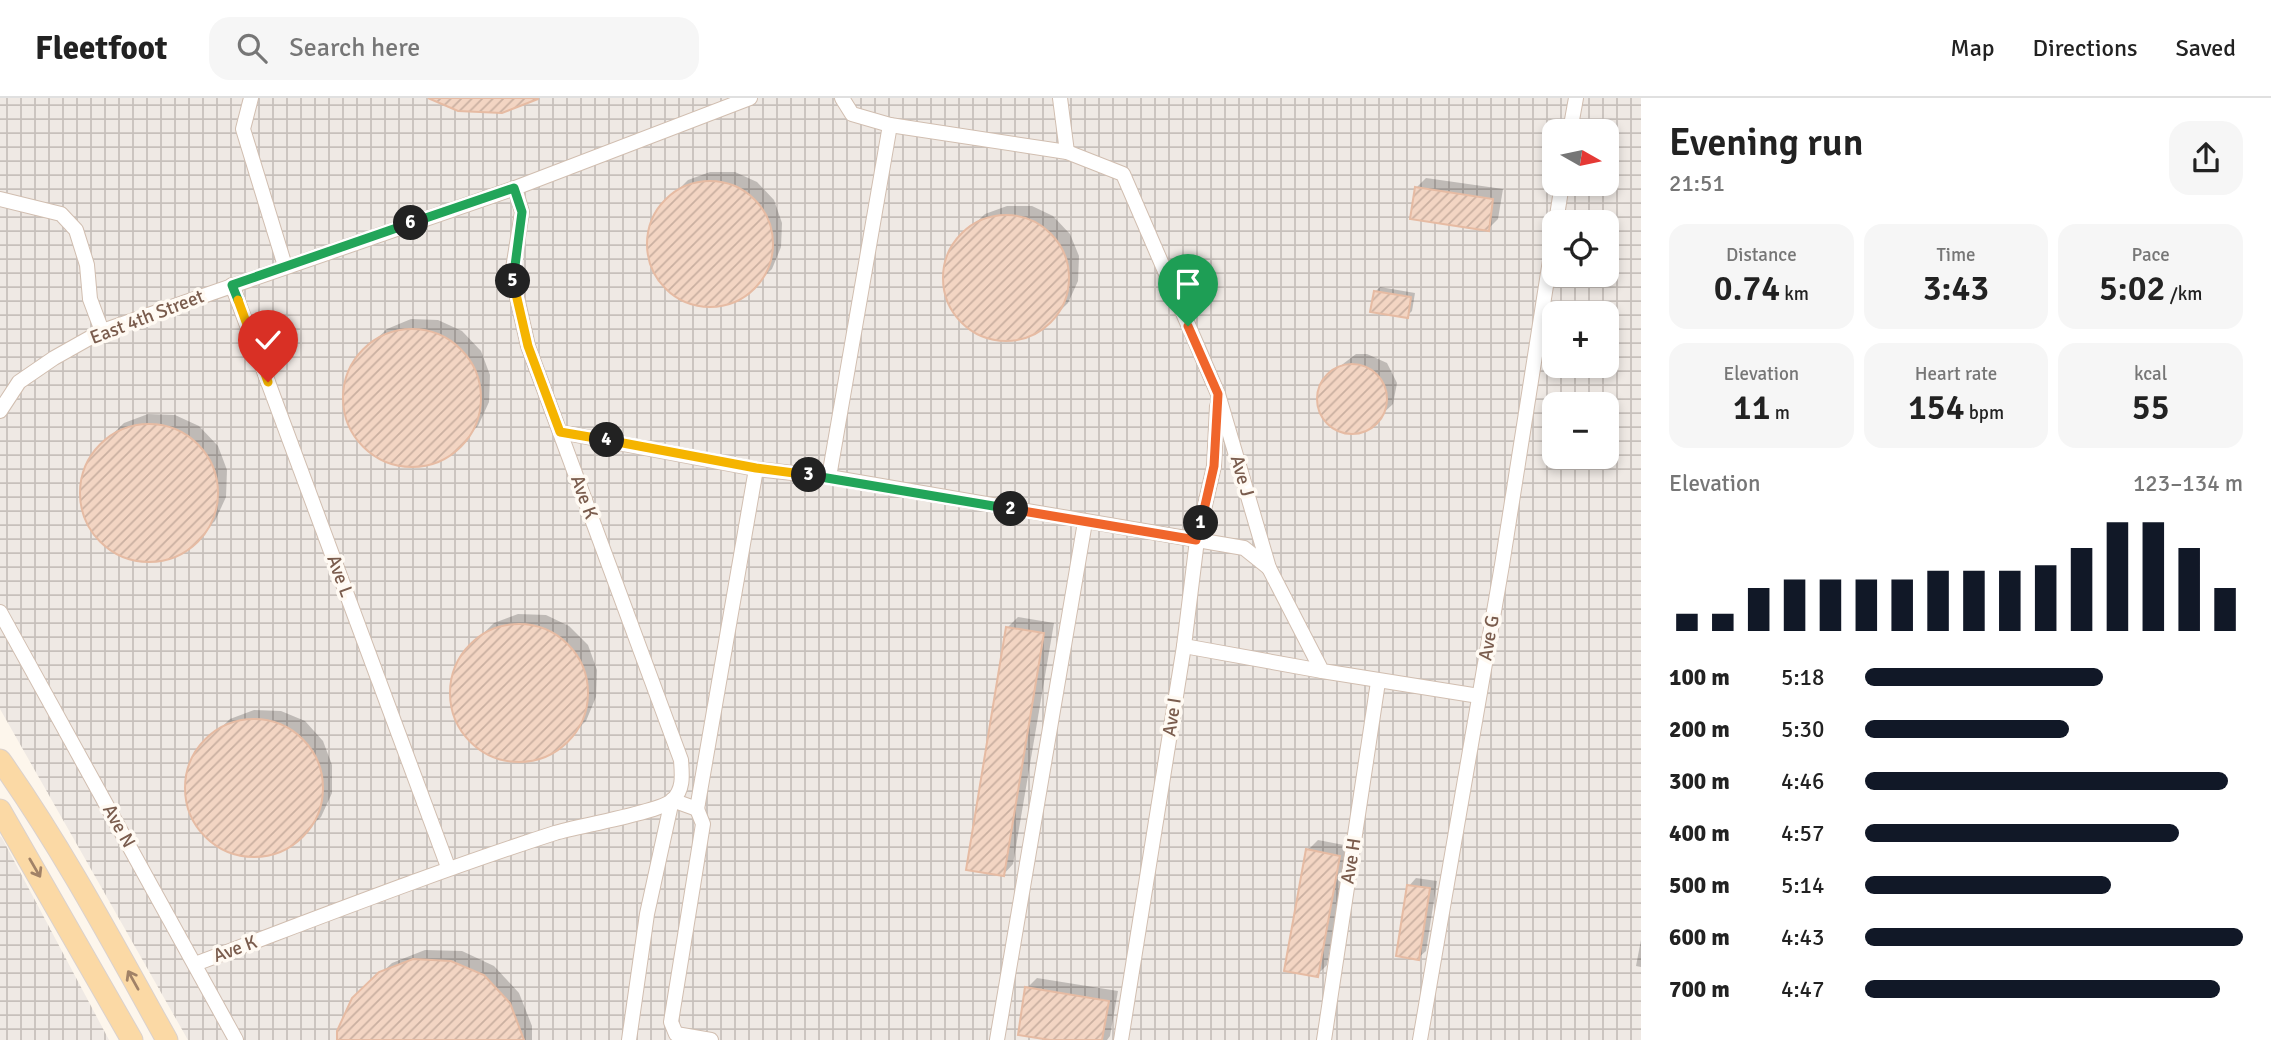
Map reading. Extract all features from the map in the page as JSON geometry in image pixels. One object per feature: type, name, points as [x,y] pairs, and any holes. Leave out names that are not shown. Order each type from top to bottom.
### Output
[{"type":"main road","points":[[0,760],[71,868],[167,1040]]},
{"type":"main road","points":[[0,810],[132,1040]]},
{"type":"street","points":[[251,98],[243,129],[285,266]]},
{"type":"street","name":"East 4th Street","points":[[0,411],[19,382],[54,358],[102,331],[514,188],[750,98]]},
{"type":"street","name":"Ave J","points":[[842,98],[852,114],[890,125],[1067,152],[1123,174],[1218,394],[1269,568],[1322,671]]},
{"type":"street","points":[[1060,98],[1067,152]]},
{"type":"street","points":[[1572,119],[1576,98]]},
{"type":"street","points":[[829,477],[890,125]]},
{"type":"street","name":"Ave K","points":[[514,188],[522,212],[512,275],[528,346],[681,760],[683,782],[672,800],[647,914],[629,1040]]},
{"type":"street","points":[[0,200],[61,214],[76,230],[87,265],[90,299],[102,331]]},
{"type":"street","name":"Ave L","points":[[232,285],[448,867]]},
{"type":"street","name":"Ave G","points":[[1420,1040],[1546,287]]},
{"type":"street","name":"Ave I","points":[[1121,1040],[1184,646],[1196,540],[1214,466],[1218,394]]},
{"type":"street","points":[[560,432],[756,468],[829,477],[1244,548],[1269,568]]},
{"type":"street","points":[[711,1040],[676,1034],[671,1011],[703,824],[697,809],[756,468]]},
{"type":"street","points":[[997,1040],[1085,522]]},
{"type":"street","name":"Ave N","points":[[0,612],[236,1040]]},
{"type":"street","points":[[1184,646],[1479,696]]},
{"type":"street","name":"Ave H","points":[[1324,1040],[1378,681]]},
{"type":"street","points":[[672,800],[697,809]]},
{"type":"street","name":"Ave K","points":[[195,964],[448,867],[584,823],[656,809],[672,800]]},
{"type":"shaded area","points":[[0,98],[1641,98],[1641,1040],[188,1040],[0,709]]},
{"type":"shaded area","points":[[0,836],[2,838],[109,1040],[0,1040]]},
{"type":"building","points":[[428,98],[538,99],[502,113],[458,111]]},
{"type":"building","points":[[710,181],[734,186],[755,199],[768,220],[773,244],[768,268],[755,289],[734,302],[710,307],[686,302],[665,289],[652,268],[647,244],[652,220],[665,199],[686,186]]},
{"type":"building","points":[[1415,187],[1493,199],[1489,231],[1410,219]]},
{"type":"building","points":[[1006,215],[1030,220],[1051,233],[1064,254],[1069,278],[1064,302],[1051,323],[1030,336],[1006,341],[982,336],[961,323],[948,302],[943,278],[948,254],[961,233],[982,220]]},
{"type":"building","points":[[1374,291],[1411,297],[1408,318],[1370,312]]},
{"type":"building","points":[[412,329],[438,334],[461,349],[476,372],[481,398],[476,424],[461,447],[438,462],[412,467],[386,462],[363,447],[348,424],[343,398],[348,372],[363,349],[386,334]]},
{"type":"building","points":[[1359,364],[1372,370],[1381,379],[1385,385],[1385,413],[1377,424],[1366,432],[1345,434],[1327,424],[1319,413],[1317,392],[1327,374],[1338,366]]},
{"type":"building","points":[[149,424],[175,429],[198,444],[213,467],[218,493],[213,519],[198,542],[175,557],[149,562],[123,557],[100,542],[85,519],[80,493],[85,467],[100,444],[123,429]]},
{"type":"building","points":[[519,624],[545,629],[568,644],[583,667],[588,693],[583,719],[568,742],[545,757],[519,762],[493,757],[470,742],[455,719],[450,693],[455,667],[470,644],[493,629]]},
{"type":"building","points":[[1006,627],[1044,633],[1004,876],[966,870]]},
{"type":"building","points":[[254,719],[280,724],[303,739],[318,762],[323,788],[318,814],[303,837],[280,852],[254,857],[228,852],[205,837],[190,814],[185,788],[190,762],[205,739],[228,724]]},
{"type":"building","points":[[1306,849],[1340,856],[1318,977],[1284,971]]},
{"type":"building","points":[[1407,885],[1430,888],[1419,960],[1396,956]]},
{"type":"building","points":[[413,959],[451,961],[484,975],[510,1003],[524,1040],[337,1040],[337,1031],[352,998],[379,972]]},
{"type":"building","points":[[1025,987],[1109,1001],[1102,1040],[1050,1040],[1018,1035]]},
{"type":"route","points":[[268,382],[232,285],[514,188],[522,212],[512,275],[528,346],[560,432],[756,468],[829,477],[1196,540],[1214,466],[1218,394],[1188,326]]}]
